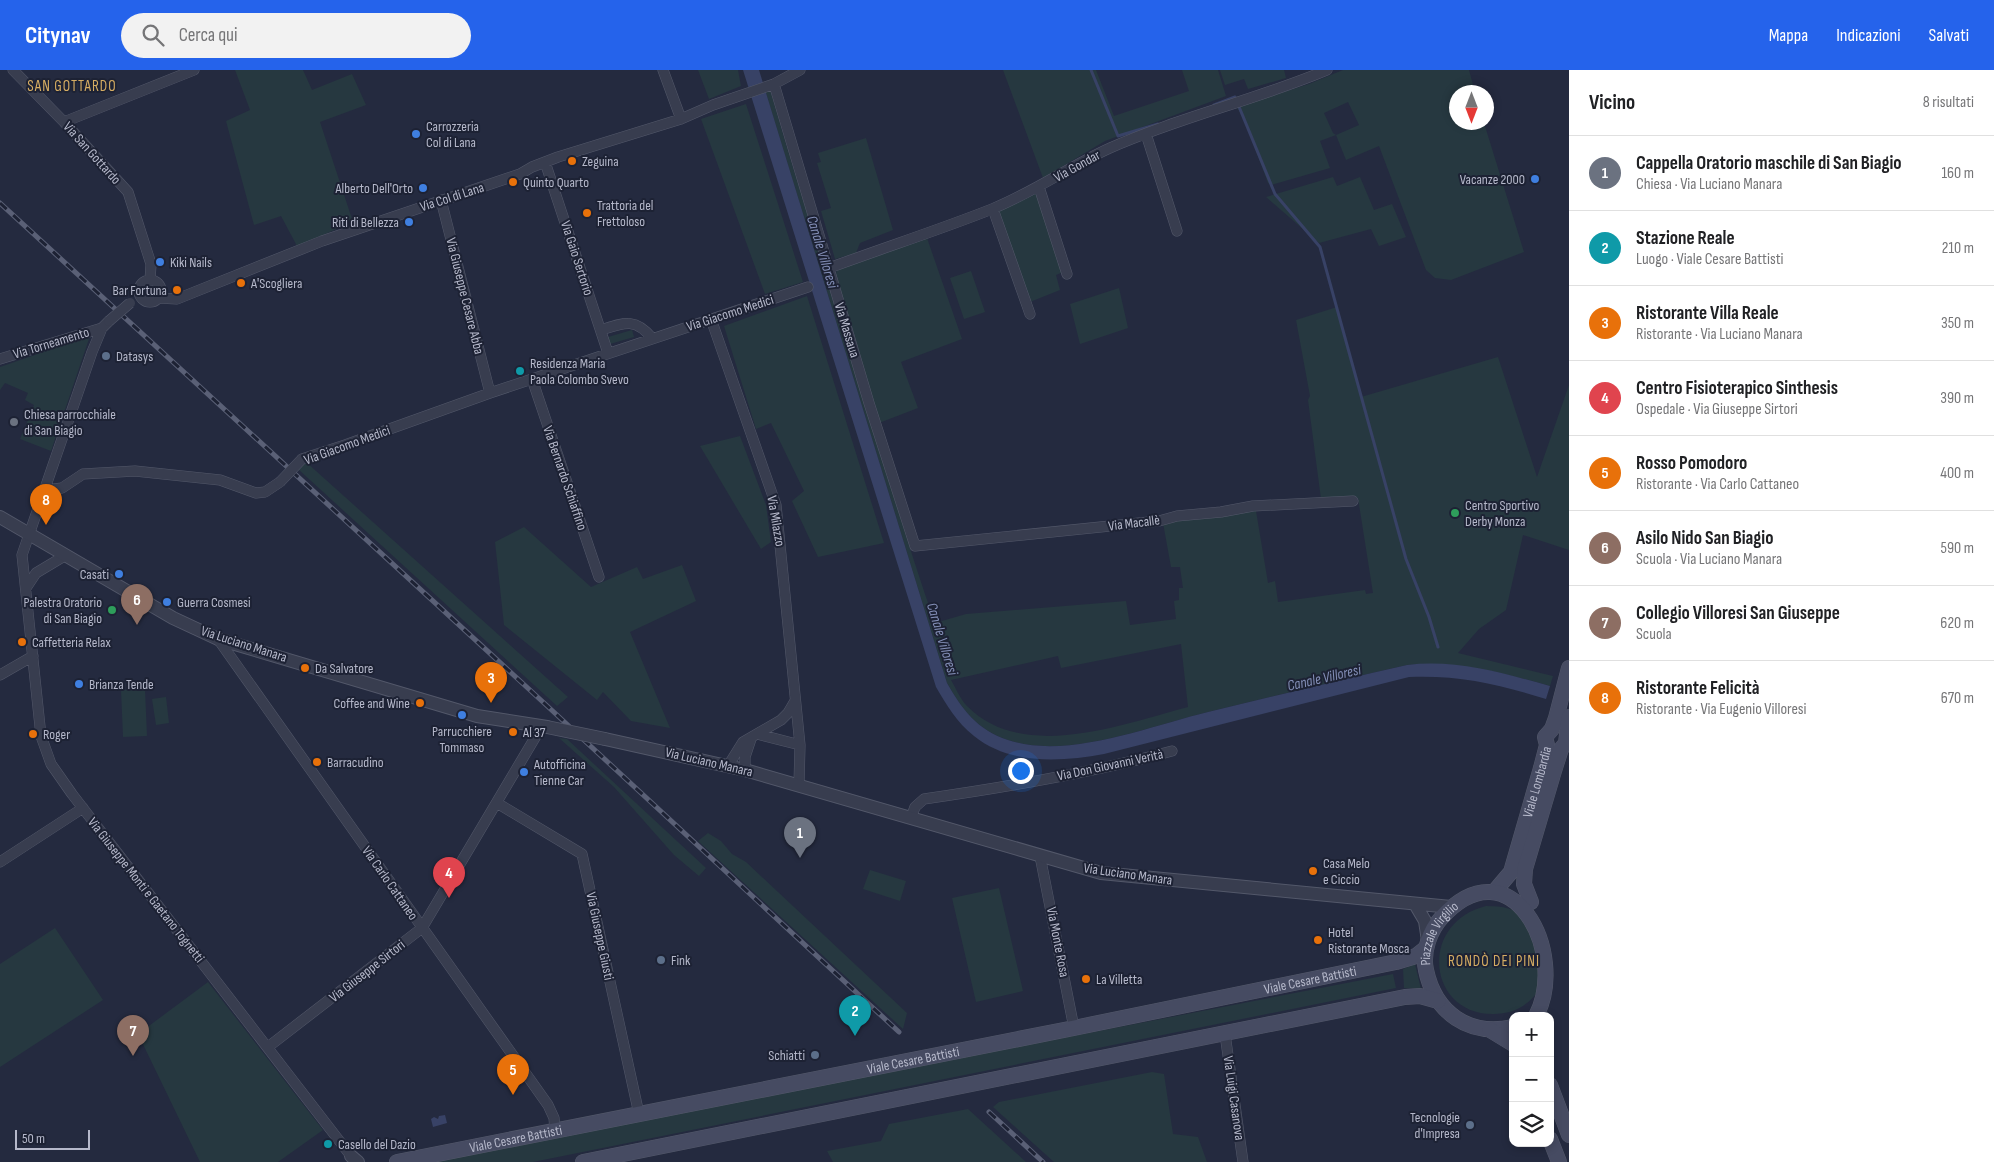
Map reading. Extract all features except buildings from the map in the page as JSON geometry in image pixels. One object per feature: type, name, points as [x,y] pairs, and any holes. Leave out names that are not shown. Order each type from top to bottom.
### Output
[{"type":"main road","name":"Viale Lombardia","points":[[1494,892],[1511,872],[1547,745],[1545,737],[1552,729],[1556,718],[1569,668]]},
{"type":"main road","name":"Viale Lombardia","points":[[1536,906],[1524,884],[1525,869],[1561,749],[1566,743],[1569,717]]},
{"type":"main road","name":"Piazzale Virgilio","points":[[1509,1028],[1490,1030],[1474,1027],[1458,1020],[1447,1011],[1438,1001],[1429,984],[1425,967],[1427,945],[1437,923],[1451,908],[1471,896],[1494,892],[1513,895],[1536,906]]},
{"type":"main road","name":"Viale Cesare Battisti","points":[[397,1162],[1074,1028],[1396,962],[1416,956],[1427,945]]},
{"type":"main road","points":[[1540,1012],[1548,1005],[1558,988]]},
{"type":"main road","points":[[583,1162],[1405,997],[1420,996],[1438,1001]]},
{"type":"main road","points":[[1490,1030],[1509,1042]]},
{"type":"main road","points":[[1554,1095],[1569,1135]]},
{"type":"main road","points":[[1553,1147],[1559,1162]]},
{"type":"street","name":"Via San Gottardo","points":[[14,70],[128,192],[151,264],[150,281]]},
{"type":"street","points":[[64,122],[194,70]]},
{"type":"street","points":[[663,70],[681,118]]},
{"type":"street","name":"Via Col di Lana","points":[[159,298],[177,298],[322,241],[520,174],[545,162],[681,118],[747,94],[771,85],[800,70]]},
{"type":"street","name":"Via Gondar","points":[[829,268],[993,208],[1039,187],[1109,148],[1327,70]]},
{"type":"street","name":"Via Massaua","points":[[771,85],[915,546]]},
{"type":"street","points":[[1146,134],[1176,231]]},
{"type":"street","name":"Via Gaio Sertorio","points":[[545,162],[608,353]]},
{"type":"street","points":[[1039,187],[1067,274]]},
{"type":"street","name":"Via Giuseppe Cesare Abba","points":[[441,200],[490,392]]},
{"type":"street","points":[[993,208],[1030,314]]},
{"type":"street","name":"Via San Gottardo","points":[[150,281],[159,286],[161,293],[159,298]]},
{"type":"street","name":"Via San Gottardo","points":[[142,298],[140,293],[141,286],[150,281]]},
{"type":"street","name":"Via Giacomo Medici","points":[[45,490],[62,488],[83,474],[135,471],[220,480],[256,493],[265,492],[280,482],[302,459],[490,392],[808,287]]},
{"type":"street","points":[[106,324],[130,302],[142,298],[148,302],[153,302],[159,298]]},
{"type":"street","name":"Via Milazzo","points":[[711,319],[776,505],[800,745],[800,785]]},
{"type":"street","name":"Via Torneamento","points":[[0,359],[106,324]]},
{"type":"street","name":"Via Giuseppe Monti e Gaetano Tognetti","points":[[106,324],[92,352],[22,555],[38,713],[44,750],[56,771],[83,808],[354,1160]]},
{"type":"street","points":[[601,330],[622,324],[636,324],[644,328],[652,338]]},
{"type":"street","name":"Via Bernardo Schiaffino","points":[[532,379],[599,577]]},
{"type":"street","name":"Via Macallè","points":[[915,546],[1159,521],[1176,516],[1221,512],[1253,506],[1353,502]]},
{"type":"street","name":"Via Luciano Manara","points":[[0,517],[173,618],[218,639],[477,716],[542,726],[745,770],[1090,871],[1114,875],[1451,908]]},
{"type":"street","points":[[26,588],[36,572],[66,555]]},
{"type":"street","name":"Via Carlo Cattaneo","points":[[218,639],[548,1105],[554,1118],[556,1130]]},
{"type":"street","points":[[0,675],[33,656]]},
{"type":"street","points":[[728,766],[742,742],[754,737],[781,720],[795,701]]},
{"type":"street","name":"Via Giuseppe Sirtori","points":[[268,1047],[422,928],[542,726]]},
{"type":"street","points":[[754,737],[800,745]]},
{"type":"street","points":[[745,770],[745,757],[754,737]]},
{"type":"street","name":"Via Don Giovanni Verità","points":[[911,818],[914,807],[924,799],[1000,788],[1096,770],[1172,751]]},
{"type":"street","name":"Via Giuseppe Giusti","points":[[497,803],[582,854],[639,1114]]},
{"type":"street","points":[[0,862],[83,808]]},
{"type":"street","name":"Via Monte Rosa","points":[[1040,856],[1074,1028]]},
{"type":"street","points":[[1415,904],[1425,921],[1427,945]]},
{"type":"street","name":"Via Luigi Casanova","points":[[1224,1034],[1243,1162]]},
{"type":"shaded area","points":[[235,70],[303,70],[312,90],[352,74],[366,105],[320,122],[353,222],[297,246],[281,216],[254,225],[226,121],[250,110]]},
{"type":"shaded area","points":[[698,70],[738,70],[741,86],[709,99]]},
{"type":"shaded area","points":[[1003,70],[1096,70],[1114,116],[1189,91],[1182,70],[1218,70],[1226,96],[1105,141],[1043,178]]},
{"type":"shaded area","points":[[1220,70],[1284,70],[1286,78],[1248,89],[1244,79],[1225,85]]},
{"type":"shaded area","points":[[1343,70],[1469,70],[1473,85],[1449,85],[1449,130],[1486,130],[1524,252],[1451,280],[1435,278],[1426,270],[1379,146],[1346,160],[1336,135],[1320,141],[1330,168],[1271,185],[1268,183],[1243,116],[1236,107],[1309,84]],"holes":[[[1348,102],[1359,125],[1336,135],[1333,133],[1324,113]]]},
{"type":"shaded area","points":[[770,89],[902,523],[935,623],[966,614],[1126,601],[1130,625],[1176,619],[1174,601],[1179,600],[1179,588],[1183,588],[1180,567],[1171,567],[1163,523],[1256,511],[1268,583],[1275,581],[1278,602],[1365,590],[1366,594],[1373,593],[1358,498],[1321,499],[1308,400],[1310,396],[1296,320],[1337,307],[1361,397],[1498,357],[1537,477],[1569,385],[1569,550],[1523,535],[1506,610],[1479,629],[1458,653],[1553,676],[1550,686],[1497,672],[1461,666],[1443,664],[1407,665],[1082,744],[1031,745],[1008,740],[988,731],[965,710],[947,683],[765,90]],"holes":[[[1181,644],[1188,707],[1134,722],[1074,734],[1044,736],[1016,733],[990,723],[967,706],[951,680],[1058,656],[1061,668]]]},
{"type":"shaded area","points":[[746,104],[803,282],[765,294],[701,119]]},
{"type":"shaded area","points":[[866,138],[893,230],[860,243],[856,253],[835,259],[821,211],[831,208],[817,163],[821,162],[818,153]]},
{"type":"shaded area","points":[[1333,177],[1337,186],[1360,177],[1374,210],[1392,204],[1406,237],[1379,246],[1371,229],[1319,243],[1266,197]]},
{"type":"shaded area","points":[[1038,193],[1063,272],[1056,275],[1060,290],[1030,302],[997,211]]},
{"type":"shaded area","points":[[927,238],[962,339],[901,362],[918,408],[879,423],[835,278],[837,270]]},
{"type":"shaded area","points":[[971,271],[985,312],[964,319],[950,278]]},
{"type":"shaded area","points":[[1119,288],[1128,328],[1080,344],[1070,304]]},
{"type":"shaded area","points":[[807,296],[884,543],[818,557],[792,501],[804,491],[771,423],[756,429],[724,326]]},
{"type":"shaded area","points":[[632,330],[634,337],[610,344],[608,337]]},
{"type":"shaded area","points":[[90,336],[51,451],[20,439],[34,405],[25,400],[28,393],[5,383],[0,390],[0,367]]},
{"type":"shaded area","points":[[740,436],[766,505],[771,542],[761,549],[700,446]]},
{"type":"shaded area","points":[[306,462],[568,697],[557,706],[298,469]]},
{"type":"shaded area","points":[[524,527],[591,587],[637,567],[643,579],[682,565],[696,601],[630,632],[670,728],[631,721],[603,692],[597,700],[504,625],[495,542]]},
{"type":"shaded area","points":[[145,689],[147,736],[123,737],[121,690]]},
{"type":"shaded area","points":[[166,697],[169,723],[156,725],[152,699]]},
{"type":"shaded area","points":[[559,738],[567,739],[706,868],[699,876],[674,855],[614,787]]},
{"type":"shaded area","points":[[708,833],[721,841],[732,854],[746,862],[907,1013],[903,1029],[698,841]]},
{"type":"shaded area","points":[[870,870],[906,881],[900,901],[863,889]]},
{"type":"shaded area","points":[[999,888],[1023,991],[976,1002],[952,898]]},
{"type":"shaded area","points":[[1486,906],[1500,907],[1512,910],[1534,923],[1543,985],[1528,1003],[1516,1010],[1493,1014],[1471,1010],[1455,1000],[1444,984],[1439,966],[1441,948],[1449,930],[1464,916]]},
{"type":"shaded area","points":[[55,928],[103,1000],[0,1067],[0,964]]},
{"type":"shaded area","points":[[1415,964],[1421,989],[1404,988],[1403,969]]},
{"type":"shaded area","points":[[1393,974],[1396,988],[533,1162],[423,1162]]},
{"type":"shaded area","points":[[208,982],[323,1130],[278,1162],[200,1162],[138,1034]]},
{"type":"shaded area","points":[[1152,1072],[1164,1074],[1173,1134],[1198,1137],[1207,1162],[1054,1162],[993,1107],[999,1102]]},
{"type":"shaded area","points":[[968,1109],[1026,1162],[833,1162],[827,1151],[881,1141],[889,1124]]},
{"type":"water","points":[[743,70],[759,70],[947,683],[965,710],[979,724],[997,736],[1031,745],[1082,744],[1357,676],[1407,665],[1425,664],[1479,668],[1550,686],[1546,699],[1511,689],[1462,679],[1409,677],[1087,757],[1036,759],[1019,757],[988,745],[974,736],[957,719],[936,687]]},
{"type":"water","points":[[445,1115],[447,1123],[433,1127],[431,1119],[434,1117],[438,1119],[439,1116]]},
{"type":"waterway","points":[[1091,70],[1118,136],[1158,124]]},
{"type":"waterway","points":[[1214,105],[1235,97],[1275,194],[1320,247],[1406,559],[1429,617],[1438,647]]},
{"type":"railway","points":[[0,203],[899,1032]]},
{"type":"railway","points":[[989,1112],[1043,1162]]},
{"type":"place","name":"Carrozzeria Col di Lana","points":[[416,134]]},
{"type":"place","name":"Zeguina","points":[[572,161]]},
{"type":"place","name":"Vacanze 2000","points":[[1535,179]]},
{"type":"place","name":"Quinto Quarto","points":[[513,182]]},
{"type":"place","name":"Alberto Dell'Orto","points":[[423,188]]},
{"type":"place","name":"Trattoria del Frettoloso","points":[[587,213]]},
{"type":"place","name":"Riti di Bellezza","points":[[409,222]]},
{"type":"place","name":"Kiki Nails","points":[[160,262]]},
{"type":"place","name":"A'Scogliera","points":[[241,283]]},
{"type":"place","name":"Bar Fortuna","points":[[177,290]]},
{"type":"place","name":"Datasys","points":[[106,356]]},
{"type":"place","name":"Residenza Maria Paola Colombo Svevo","points":[[520,371]]},
{"type":"place","name":"Chiesa parrocchiale di San Biagio","points":[[14,422]]},
{"type":"place","name":"Centro Sportivo Derby Monza","points":[[1455,513]]},
{"type":"place","name":"Ristorante Felicità","points":[[46,525]]},
{"type":"place","name":"Casati","points":[[119,574]]},
{"type":"place","name":"Guerra Cosmesi","points":[[167,602]]},
{"type":"place","name":"Palestra Oratorio di San Biagio","points":[[112,610]]},
{"type":"place","name":"Asilo Nido San Biagio","points":[[137,625]]},
{"type":"place","name":"Caffetteria Relax","points":[[22,642]]},
{"type":"place","name":"Da Salvatore","points":[[305,668]]},
{"type":"place","name":"Brianza Tende","points":[[79,684]]},
{"type":"place","name":"Coffee and Wine","points":[[420,703]]},
{"type":"place","name":"Ristorante Villa Reale","points":[[491,703]]},
{"type":"place","name":"Parrucchiere Tommaso","points":[[462,715]]},
{"type":"place","name":"Al 37","points":[[513,732]]},
{"type":"place","name":"Roger","points":[[33,734]]},
{"type":"place","name":"Barracudino","points":[[317,762]]},
{"type":"place","name":"Autofficina Tienne Car","points":[[524,772]]},
{"type":"place","name":"Cappella Oratorio maschile di San Biagio","points":[[800,858]]},
{"type":"place","name":"Casa Melo e Ciccio","points":[[1313,871]]},
{"type":"place","name":"Centro Fisioterapico Sinthesis","points":[[449,898]]},
{"type":"place","name":"Hotel Ristorante Mosca","points":[[1318,940]]},
{"type":"place","name":"Fink","points":[[661,960]]},
{"type":"place","name":"La Villetta","points":[[1086,979]]},
{"type":"place","name":"Stazione Reale","points":[[855,1036]]},
{"type":"place","name":"Schiatti","points":[[815,1055]]},
{"type":"place","name":"Collegio Villoresi San Giuseppe","points":[[133,1056]]},
{"type":"place","name":"Rosso Pomodoro","points":[[513,1095]]},
{"type":"place","name":"Tecnologie d'Impresa","points":[[1470,1125]]},
{"type":"place","name":"Casello del Dazio","points":[[328,1144]]},
{"type":"district","name":"SAN GOTTARDO","points":[[72,86]]},
{"type":"district","name":"RONDÒ DEI PINI","points":[[1494,961]]},
{"type":"water label","name":"Canale Villoresi","points":[[822,252]]},
{"type":"water label","name":"Canale Villoresi","points":[[942,639]]},
{"type":"water label","name":"Canale Villoresi","points":[[1324,678]]}]
